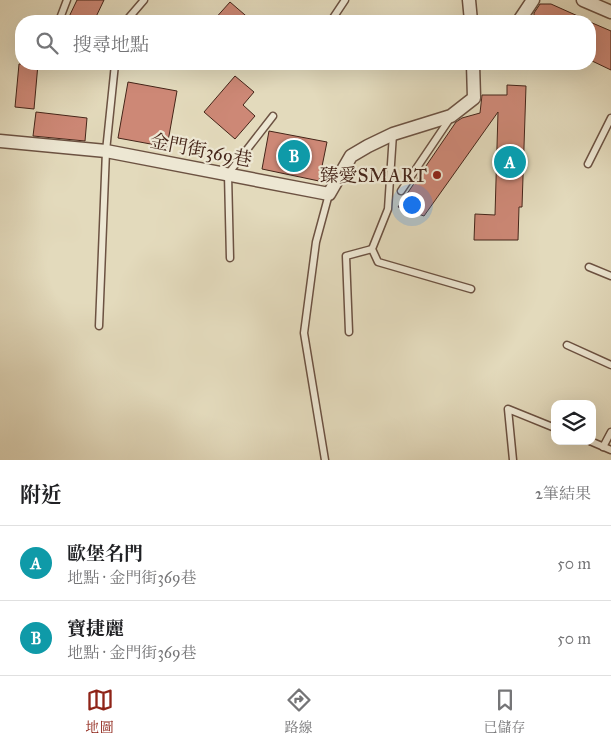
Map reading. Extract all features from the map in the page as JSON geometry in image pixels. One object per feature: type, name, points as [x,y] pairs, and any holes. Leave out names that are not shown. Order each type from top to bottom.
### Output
[{"type":"street","points":[[469,0],[470,15]]},
{"type":"street","points":[[523,15],[533,0]]},
{"type":"street","points":[[583,0],[611,12]]},
{"type":"street","points":[[329,194],[351,156],[393,134],[451,116],[474,98],[473,70]]},
{"type":"street","name":"金門街369巷","points":[[0,141],[106,151],[329,194]]},
{"type":"lane","points":[[62,15],[68,0]]},
{"type":"lane","points":[[131,15],[144,0]]},
{"type":"lane","points":[[335,15],[345,0]]},
{"type":"lane","points":[[99,326],[106,151],[114,70]]},
{"type":"lane","points":[[230,258],[228,174],[273,116]]},
{"type":"lane","points":[[400,191],[451,116]]},
{"type":"lane","points":[[588,164],[611,118]]},
{"type":"lane","points":[[393,134],[388,209],[372,249],[378,262],[470,290]]},
{"type":"lane","points":[[325,460],[304,333],[316,242],[329,194]]},
{"type":"lane","points":[[349,332],[346,256],[372,249]]},
{"type":"lane","points":[[589,267],[611,276]]},
{"type":"lane","points":[[567,346],[611,365]]},
{"type":"lane","points":[[513,460],[508,409],[551,426]]},
{"type":"lane","points":[[603,446],[611,432]]},
{"type":"lane","points":[[596,443],[611,450]]},
{"type":"building","points":[[77,0],[104,0],[97,15],[70,15]]},
{"type":"building","points":[[230,2],[245,15],[218,15]]},
{"type":"building","points":[[540,4],[551,4],[576,15],[534,15]]},
{"type":"building","points":[[596,25],[611,31],[611,70],[596,63]]},
{"type":"building","points":[[18,70],[37,70],[34,109],[15,107]]},
{"type":"building","points":[[235,76],[254,92],[243,105],[255,116],[235,139],[204,112]]},
{"type":"building","points":[[128,82],[177,91],[167,147],[118,138]]},
{"type":"building","points":[[507,85],[526,86],[522,207],[519,207],[518,240],[474,240],[475,214],[495,215],[498,112],[424,216],[398,207],[456,122],[462,118],[480,113],[482,95],[507,95]]},
{"type":"building","points":[[36,112],[87,118],[85,141],[33,136]]},
{"type":"building","points":[[269,131],[327,142],[319,181],[262,169]]},
{"type":"place","name":"寶捷麗","points":[[294,156]]},
{"type":"place","name":"歐堡名門","points":[[510,162]]},
{"type":"place","name":"臻愛SMART","points":[[437,175]]}]
